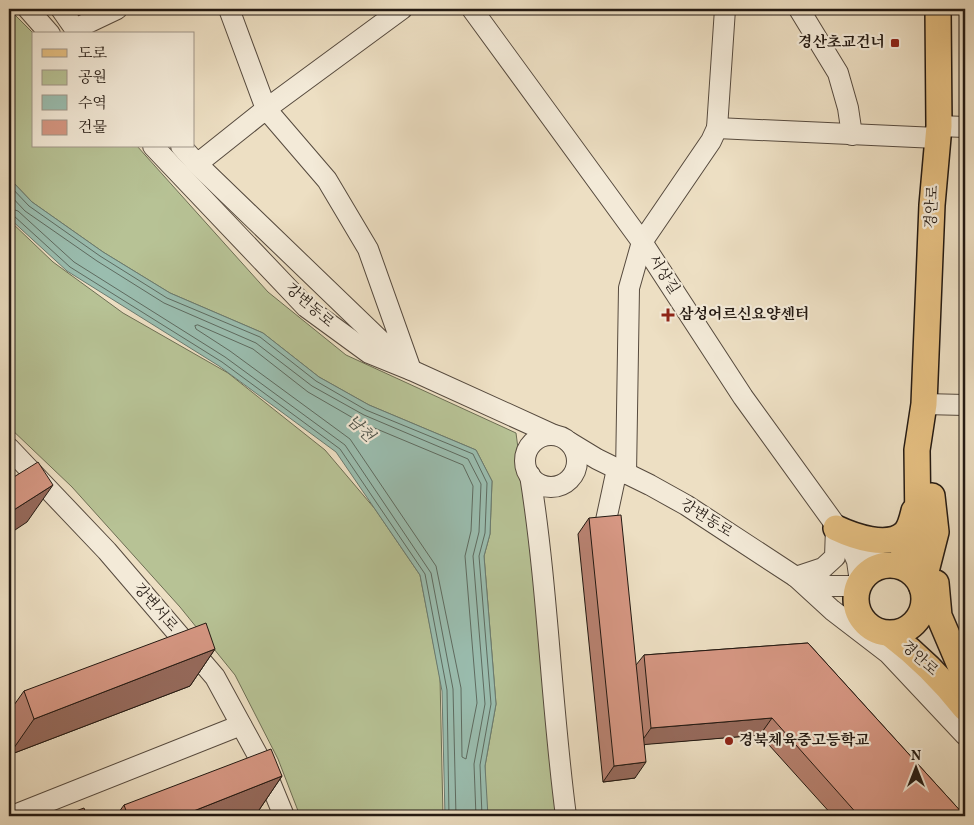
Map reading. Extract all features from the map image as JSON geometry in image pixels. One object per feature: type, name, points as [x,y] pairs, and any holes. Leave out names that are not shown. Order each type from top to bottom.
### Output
[{"type":"main road","name":"경안로","points":[[891,565],[911,548],[918,528],[917,450],[924,404],[932,205],[938,132],[938,9]]},
{"type":"main road","name":"경안로","points":[[890,634],[901,632],[911,627],[923,598],[936,532],[924,404]]},
{"type":"main road","points":[[843,536],[886,540],[896,538],[907,531],[918,499]]},
{"type":"main road","points":[[936,532],[936,589],[939,616],[964,673]]},
{"type":"main road","name":"경안로","points":[[859,584],[874,568],[891,565],[908,569],[917,577],[923,598],[926,623],[934,638],[964,673]]},
{"type":"main road","points":[[859,584],[855,597],[856,608],[861,619]]},
{"type":"main road","name":"경안로","points":[[861,619],[869,627],[890,634],[924,662],[965,708]]},
{"type":"street","points":[[28,9],[48,32]]},
{"type":"street","points":[[61,9],[77,31],[117,9]]},
{"type":"street","points":[[229,9],[266,109],[327,180],[368,249],[411,370]]},
{"type":"street","points":[[198,164],[266,109],[402,9]]},
{"type":"street","name":"서상길","points":[[472,9],[642,242],[743,397],[843,536]]},
{"type":"street","points":[[605,525],[618,470],[630,288],[642,242],[711,141],[717,128],[724,9]]},
{"type":"street","points":[[799,9],[838,72],[848,108],[852,135]]},
{"type":"street","points":[[717,128],[852,135],[938,132],[965,127]]},
{"type":"street","name":"강변동로","points":[[155,148],[306,307],[369,353],[562,438],[618,470],[686,505],[796,577],[832,610],[869,636],[888,653],[965,735]]},
{"type":"street","points":[[183,148],[411,370]]},
{"type":"street","points":[[924,404],[965,405]]},
{"type":"street","name":"강변동로","points":[[504,414],[520,432],[527,451],[527,468],[537,519],[558,754],[566,816]]},
{"type":"street","points":[[527,451],[538,438],[562,438],[574,449],[577,465],[565,482],[551,494],[537,519]]},
{"type":"street","name":"강변서로","points":[[9,448],[107,551],[215,677],[263,765],[284,816]]},
{"type":"street","points":[[530,476],[544,485],[618,470]]},
{"type":"street","points":[[843,536],[891,565]]},
{"type":"street","points":[[796,577],[823,568],[835,557],[843,536]]},
{"type":"street","points":[[843,536],[857,561],[859,584]]},
{"type":"street","name":"강변동로","points":[[796,577],[829,586],[859,584]]},
{"type":"street","name":"강변동로","points":[[818,596],[861,619]]},
{"type":"street","points":[[12,816],[241,726]]},
{"type":"green space","points":[[9,9],[32,32],[32,148],[139,148],[268,292],[346,355],[516,433],[566,816],[488,816],[486,811],[485,766],[496,704],[484,556],[490,534],[492,481],[476,450],[369,405],[319,377],[263,333],[170,293],[103,252],[32,202],[9,178]]},
{"type":"green space","points":[[9,220],[53,262],[123,313],[228,373],[325,450],[375,509],[420,575],[440,678],[443,816],[300,816],[278,759],[235,675],[180,607],[72,487],[9,427]]},
{"type":"water","name":"남천","points":[[9,178],[32,202],[103,252],[170,293],[263,333],[319,377],[369,405],[476,450],[492,481],[490,534],[484,556],[496,704],[485,766],[488,816],[445,816],[442,691],[420,575],[336,452],[219,366],[67,271],[9,218]]},
{"type":"building","points":[[38,462],[53,485],[9,513],[9,480]]},
{"type":"building","points":[[621,515],[646,762],[614,766],[589,518]]},
{"type":"building","points":[[206,623],[215,649],[34,719],[24,691]]},
{"type":"building","points":[[808,643],[965,816],[859,816],[772,718],[651,728],[644,655]]},
{"type":"building","points":[[271,749],[282,776],[181,816],[128,816],[124,805]]},
{"type":"building","points":[[84,808],[87,816],[62,816]]},
{"type":"place","name":"경산초교건너","points":[[895,43]]},
{"type":"place","name":"삼성어르신요양센터","points":[[668,315]]},
{"type":"place","name":"경북체육중고등학교","points":[[729,741]]}]
